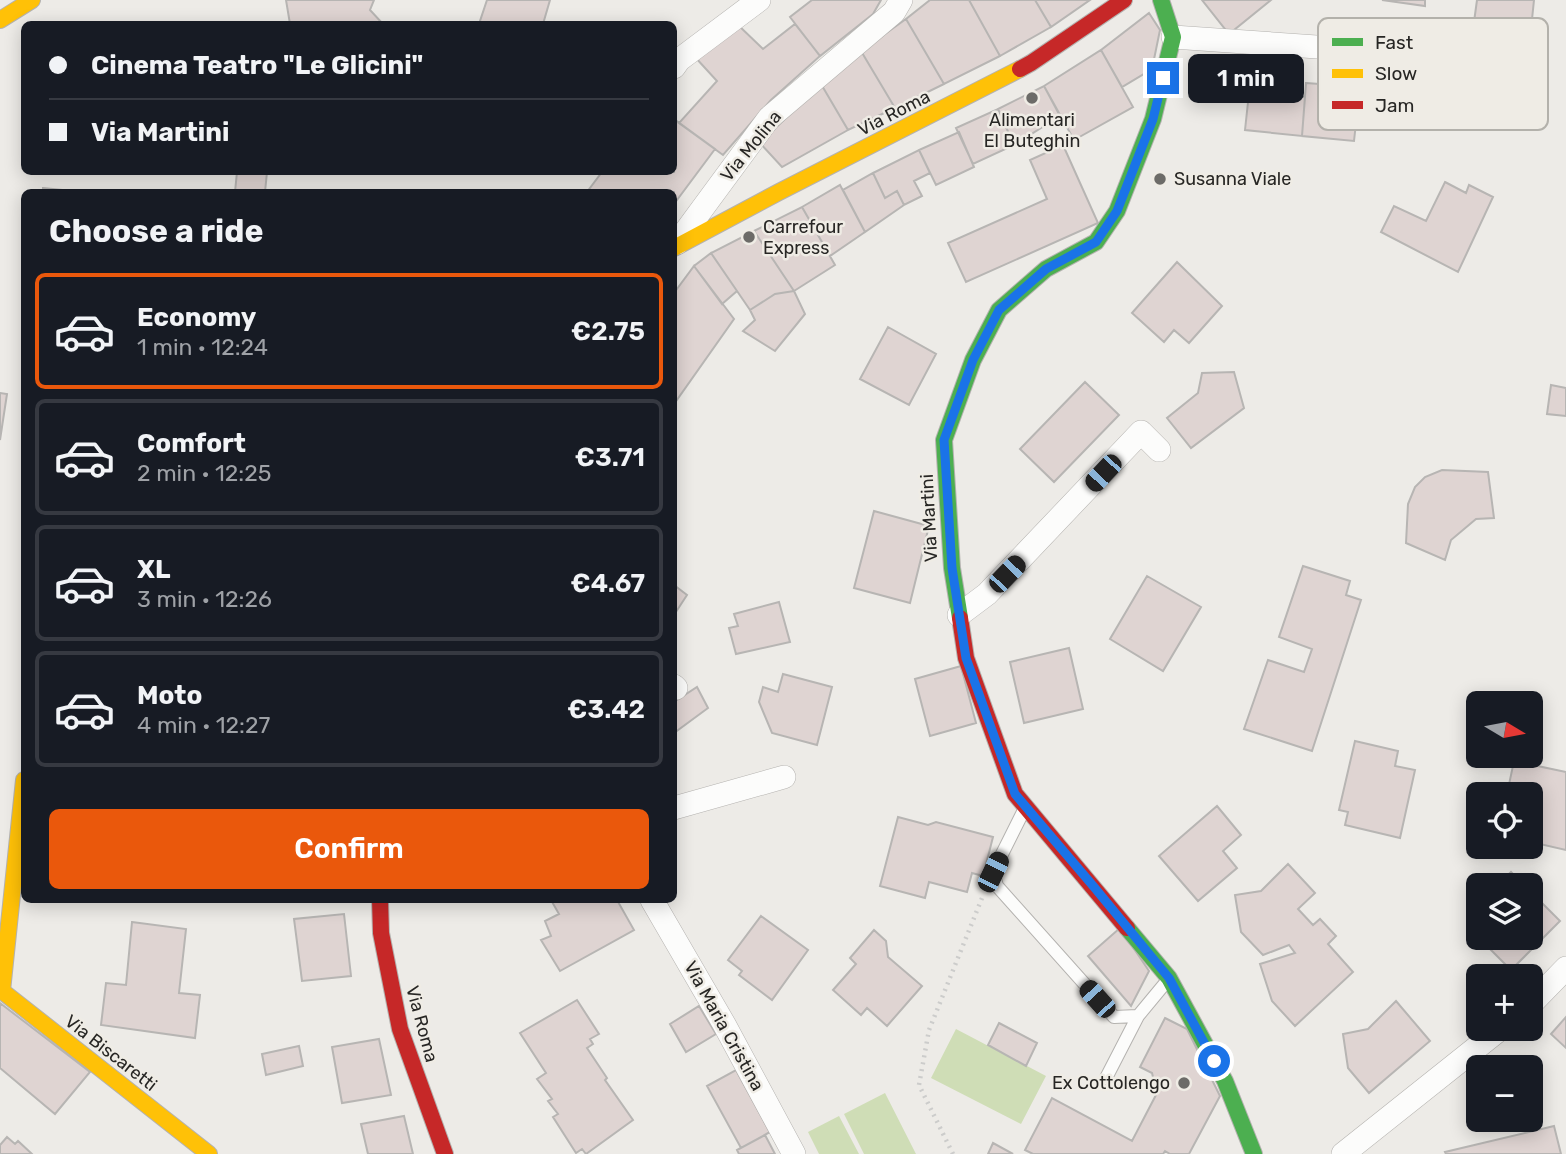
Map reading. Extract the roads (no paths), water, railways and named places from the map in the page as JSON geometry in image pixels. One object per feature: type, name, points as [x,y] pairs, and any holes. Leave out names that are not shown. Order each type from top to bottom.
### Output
[{"type":"street","points":[[0,20],[32,0]]},
{"type":"street","points":[[677,63],[759,0]]},
{"type":"street","name":"Via Molina","points":[[677,244],[769,118],[894,12],[901,0]]},
{"type":"street","name":"Via Roma","points":[[677,246],[1031,63],[1124,0]]},
{"type":"street","points":[[1161,0],[1173,37],[1318,47]]},
{"type":"street","name":"Via Martini","points":[[1173,37],[1153,119],[1117,211],[1096,242],[1046,269],[999,310],[973,360],[944,440],[952,568],[966,658],[1015,794],[1169,978],[1225,1081],[1254,1154]]},
{"type":"street","points":[[959,615],[987,594],[1141,432],[1159,450]]},
{"type":"street","points":[[677,807],[784,777]]},
{"type":"street","name":"Via Biscaretti","points":[[21,806],[2,991],[209,1154]]},
{"type":"street","name":"Via Roma","points":[[380,903],[381,933],[400,1029],[445,1154]]},
{"type":"street","name":"Via Maria Cristina","points":[[654,903],[724,1024],[794,1154]]},
{"type":"street","points":[[1543,992],[1566,968]]},
{"type":"street","points":[[1343,1154],[1485,1041]]},
{"type":"lane","points":[[1025,806],[993,872],[996,886],[1114,1017],[1138,1016]]},
{"type":"lane","points":[[1106,1078],[1138,1016],[1169,978]]},
{"type":"place","name":"Alimentari El Buteghin","points":[[1032,98]]},
{"type":"place","name":"Susanna Viale","points":[[1160,179]]},
{"type":"place","name":"Carrefour Express","points":[[749,237]]},
{"type":"place","name":"Ex Cottolengo","points":[[1184,1083]]}]
